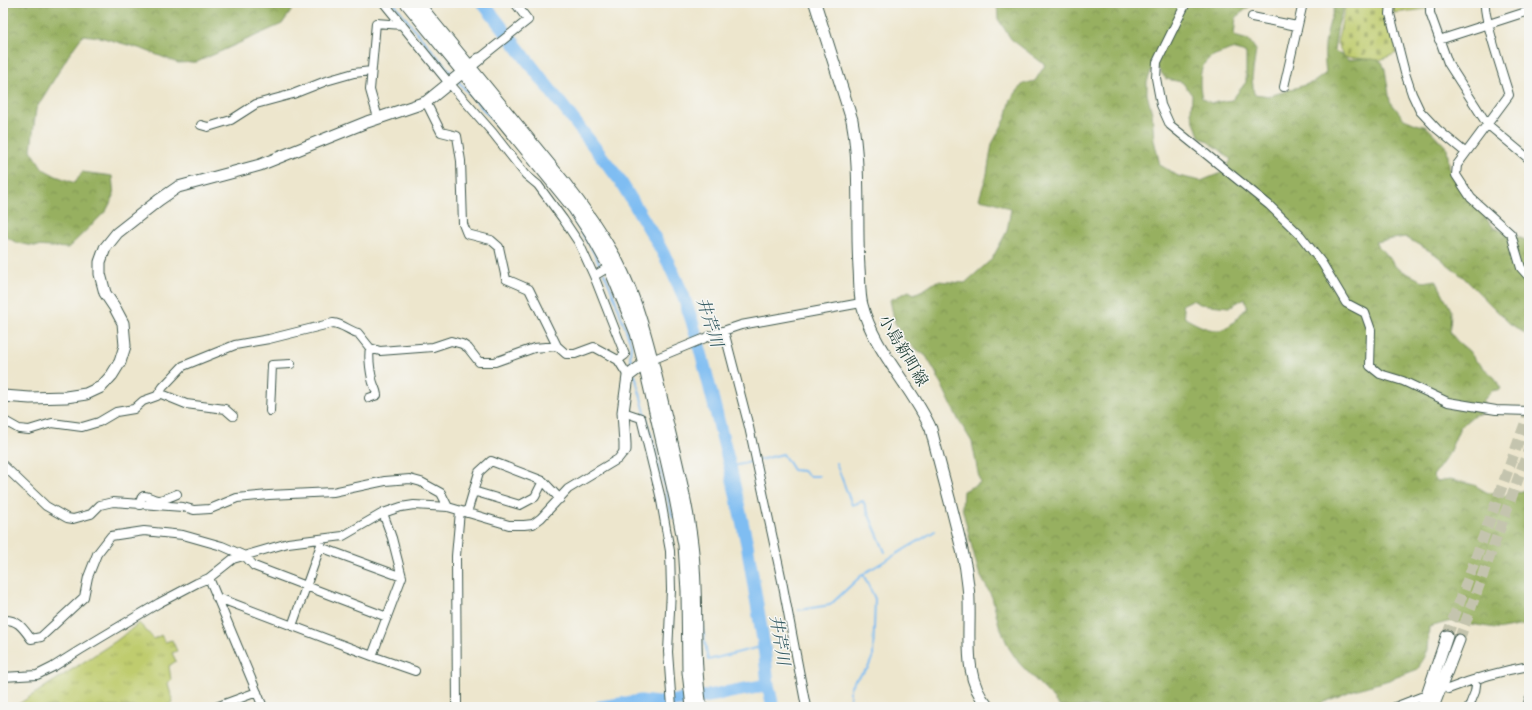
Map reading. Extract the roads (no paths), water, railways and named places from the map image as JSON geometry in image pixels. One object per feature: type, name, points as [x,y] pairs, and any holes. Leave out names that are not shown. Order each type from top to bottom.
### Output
[{"type":"street","points":[[384,3],[402,25],[460,74],[564,182],[600,232],[616,260],[639,317],[684,545],[692,672],[698,707]]},
{"type":"street","points":[[406,3],[460,74],[547,175],[574,209],[593,238],[609,267],[648,362]]},
{"type":"street","points":[[418,3],[493,133],[526,175],[538,185],[579,243],[594,276],[625,355],[618,360]]},
{"type":"street","points":[[3,396],[45,398],[86,394],[101,387],[112,376],[120,362],[125,346],[123,323],[105,293],[100,274],[100,262],[105,248],[117,233],[159,200],[178,187],[260,165],[378,118],[426,102],[528,20],[515,3]]},
{"type":"street","name":"小島新町線","points":[[815,3],[852,120],[856,139],[858,168],[857,228],[861,303],[874,334],[923,411],[931,429],[962,550],[968,587],[970,666],[978,693],[988,707]]},
{"type":"street","points":[[1186,3],[1158,62],[1156,78],[1161,105],[1170,125],[1269,205],[1300,235],[1322,262],[1346,303],[1364,313],[1371,330],[1370,366],[1380,374],[1403,380],[1448,402],[1496,410],[1529,411]]},
{"type":"street","points":[[1284,87],[1303,3]]},
{"type":"street","points":[[1391,3],[1390,14],[1405,73],[1420,111],[1466,153]]},
{"type":"street","points":[[1430,3],[1430,13],[1448,63],[1487,124],[1529,158]]},
{"type":"street","points":[[1485,3],[1484,8],[1488,24],[1509,95],[1457,165],[1456,175],[1471,198],[1511,234],[1521,268],[1529,277]]},
{"type":"street","points":[[1439,40],[1529,11]]},
{"type":"street","points":[[1252,17],[1297,26]]},
{"type":"street","points":[[378,118],[370,90],[376,23],[402,25]]},
{"type":"street","points":[[201,125],[208,127],[231,120],[256,104],[293,94],[326,81],[354,73],[371,72]]},
{"type":"street","points":[[3,677],[37,675],[53,667],[159,603],[209,578],[233,559],[288,543],[343,536],[383,513],[401,507],[414,505],[448,507],[509,525],[532,524],[542,518],[568,489],[618,459],[626,444],[623,412],[628,376],[618,360],[594,347],[574,354],[566,354],[557,346],[529,289],[506,278],[499,247],[492,240],[467,234],[463,224],[461,162],[457,136],[441,132],[426,102]]},
{"type":"street","points":[[538,185],[547,175]]},
{"type":"street","points":[[594,276],[609,267]]},
{"type":"street","points":[[628,376],[648,362],[741,325],[861,303]]},
{"type":"street","points":[[3,420],[19,429],[29,430],[52,423],[82,427],[99,422],[116,412],[134,409],[143,401],[158,396],[163,387],[183,366],[235,345],[269,339],[333,323],[344,326],[352,332],[358,332],[370,348],[380,351],[433,347],[451,341],[462,344],[468,348],[480,362],[495,362],[534,348],[557,346]]},
{"type":"street","points":[[722,332],[749,427],[784,589],[806,707]]},
{"type":"street","points":[[369,398],[377,395],[376,388],[372,381],[369,354],[370,348]]},
{"type":"street","points":[[270,411],[272,365],[291,364]]},
{"type":"street","points":[[159,393],[186,404],[225,409],[233,416]]},
{"type":"street","points":[[623,412],[641,418],[660,495],[672,574],[668,652],[672,706]]},
{"type":"street","points":[[457,707],[456,556],[463,512],[473,491],[479,472],[491,461],[543,481],[560,499]]},
{"type":"street","points":[[3,465],[46,506],[66,518],[73,519],[91,514],[100,505],[113,502],[183,507],[194,510],[210,510],[238,498],[333,492],[385,481],[410,479],[422,482],[441,493],[448,507]]},
{"type":"street","points":[[473,491],[520,505],[535,496],[543,481]]},
{"type":"street","points":[[140,505],[140,500],[146,495],[159,500],[177,494]]},
{"type":"street","points":[[372,656],[402,577],[392,538],[383,513]]},
{"type":"street","points":[[3,620],[11,619],[20,624],[31,639],[41,637],[84,596],[88,577],[97,554],[111,536],[144,531],[183,536],[222,546],[245,556],[254,566],[307,585],[387,617]]},
{"type":"street","points":[[292,626],[323,539]]},
{"type":"street","points":[[320,547],[402,577]]},
{"type":"street","points":[[209,578],[263,707]]},
{"type":"street","points":[[216,597],[415,671]]},
{"type":"street","points":[[1395,707],[1422,702],[1448,636]]},
{"type":"street","points":[[1433,707],[1459,640]]},
{"type":"street","points":[[1448,689],[1501,671],[1529,666]]},
{"type":"street","points":[[1469,707],[1475,692],[1477,678]]},
{"type":"street","points":[[216,707],[257,692]]},
{"type":"street","points":[[1527,707],[1529,700]]},
{"type":"waterway","points":[[394,3],[453,75]]},
{"type":"waterway","name":"井芹川","points":[[483,3],[619,179],[656,240],[683,295],[701,353],[730,467],[747,544],[764,646],[768,685],[773,707]]},
{"type":"waterway","points":[[458,81],[507,136]]},
{"type":"waterway","points":[[569,212],[602,269]]},
{"type":"waterway","points":[[604,273],[631,344],[630,356],[633,367]]},
{"type":"waterway","points":[[635,375],[673,518]]},
{"type":"waterway","points":[[759,460],[783,454],[793,470],[803,471],[809,476],[819,476]]},
{"type":"waterway","points":[[730,467],[754,461]]},
{"type":"waterway","points":[[836,463],[852,505],[863,501],[885,552]]},
{"type":"waterway","points":[[850,707],[850,688],[855,680],[868,668],[873,656],[875,599],[863,574],[935,531]]},
{"type":"waterway","points":[[799,610],[830,605],[863,574]]},
{"type":"waterway","points":[[701,620],[708,660],[764,646]]},
{"type":"waterway","points":[[600,707],[641,701],[658,703],[697,698],[768,685]]},
{"type":"waterway","points":[[658,703],[659,707]]},
{"type":"tunnel","points":[[1447,636],[1529,413]]},
{"type":"tunnel","points":[[1459,640],[1529,449]]}]
